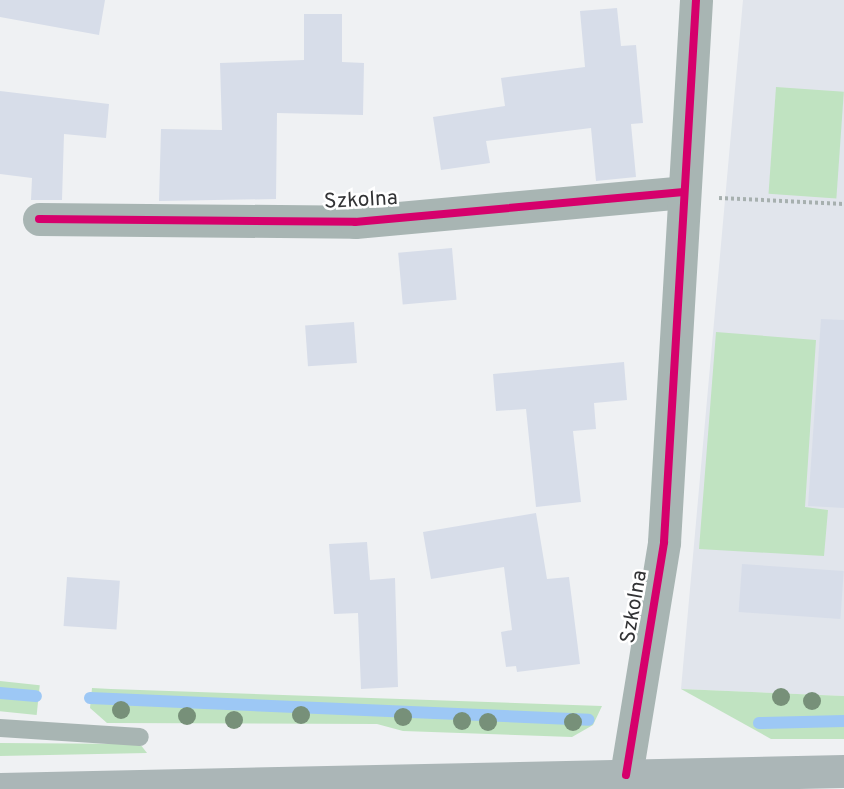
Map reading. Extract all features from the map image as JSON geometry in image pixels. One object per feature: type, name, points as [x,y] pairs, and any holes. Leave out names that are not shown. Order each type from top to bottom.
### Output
[{"type":"main road","points":[[0,789],[844,771]]},
{"type":"street","name":"Szkolna","points":[[626,775],[664,542],[699,195],[696,0]]},
{"type":"street","name":"Szkolna","points":[[39,219],[355,222],[699,195]]},
{"type":"lane","points":[[0,728],[140,737]]},
{"type":"path","points":[[699,195],[844,204]]},
{"type":"shaded area","points":[[743,0],[844,0],[844,696],[681,689]]},
{"type":"green space","points":[[776,87],[844,92],[836,198],[769,194]]},
{"type":"green space","points":[[716,332],[816,340],[805,507],[828,510],[824,556],[699,549]]},
{"type":"green space","points":[[0,681],[40,685],[37,715],[0,711]]},
{"type":"green space","points":[[92,688],[602,706],[593,725],[572,737],[403,731],[377,724],[107,723],[90,708]]},
{"type":"green space","points":[[681,689],[844,696],[844,739],[771,739]]},
{"type":"green space","points":[[0,743],[140,744],[147,753],[0,756]]},
{"type":"building","points":[[0,0],[105,0],[99,35],[0,17]]},
{"type":"building","points":[[617,8],[621,46],[636,45],[643,123],[631,124],[636,177],[596,181],[591,128],[486,141],[490,163],[441,170],[433,117],[505,106],[501,78],[585,67],[580,11]]},
{"type":"building","points":[[304,14],[342,14],[342,62],[364,63],[363,115],[277,113],[276,199],[159,201],[161,129],[222,130],[220,63],[304,60]]},
{"type":"building","points":[[0,91],[109,104],[106,138],[64,134],[62,200],[31,200],[32,178],[0,174]]},
{"type":"building","points":[[452,248],[457,300],[403,305],[398,253]]},
{"type":"building","points":[[821,319],[844,320],[844,508],[808,506]]},
{"type":"building","points":[[354,322],[357,363],[308,366],[305,325]]},
{"type":"building","points":[[624,362],[627,400],[594,403],[596,429],[573,431],[581,502],[536,507],[526,409],[496,411],[493,374]]},
{"type":"building","points":[[536,513],[547,579],[569,577],[580,664],[517,672],[516,666],[506,667],[501,632],[512,630],[504,567],[431,579],[423,532]]},
{"type":"building","points":[[367,542],[370,580],[395,578],[398,687],[361,689],[358,613],[334,614],[329,544]]},
{"type":"building","points":[[742,564],[844,571],[840,619],[739,612]]},
{"type":"building","points":[[67,577],[120,581],[116,630],[64,626]]},
{"type":"waterway","points":[[0,693],[36,696]]},
{"type":"waterway","points":[[90,698],[589,720]]},
{"type":"waterway","points":[[759,723],[844,721]]},
{"type":"cycle path","points":[[626,775],[664,542],[696,0]]},
{"type":"cycle path","points":[[39,219],[355,222],[684,192]]}]
